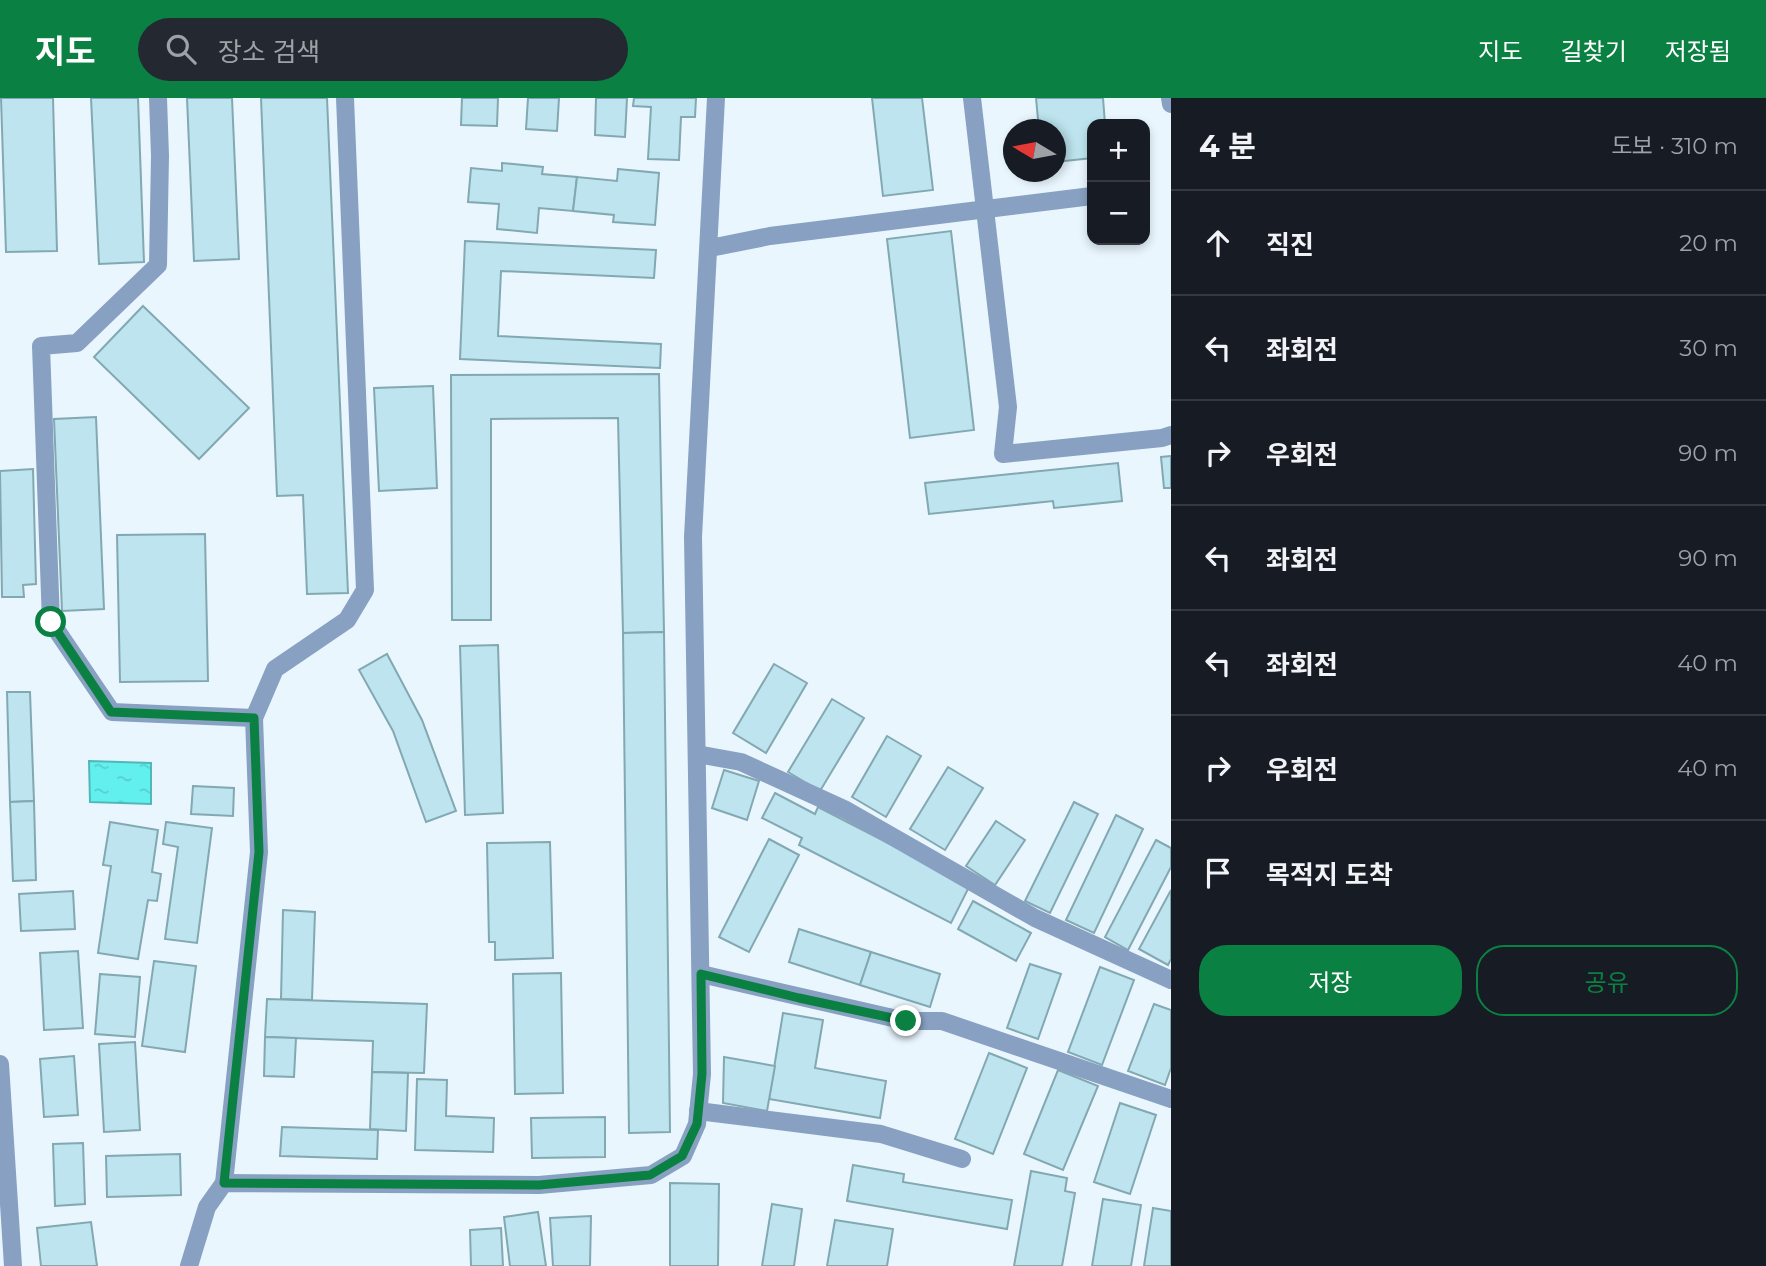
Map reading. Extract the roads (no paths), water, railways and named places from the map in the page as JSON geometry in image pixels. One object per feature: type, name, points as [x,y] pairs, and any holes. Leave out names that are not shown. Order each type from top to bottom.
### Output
[{"type":"street","points":[[158,98],[158,265],[77,344],[41,346],[51,622],[111,712],[254,718]]},
{"type":"street","points":[[189,1266],[207,1208],[224,1183],[259,852],[254,718],[275,669],[347,620],[365,590],[345,98]]},
{"type":"street","points":[[224,1183],[539,1185],[650,1175],[682,1156],[697,1124],[702,1074],[693,537],[716,98]]},
{"type":"street","points":[[972,98],[1008,407],[1003,454],[1171,435]]},
{"type":"street","points":[[1170,98],[1171,104]]},
{"type":"street","points":[[710,248],[769,236],[1087,197]]},
{"type":"street","points":[[697,754],[741,762],[846,810],[1035,918],[1171,980]]},
{"type":"street","points":[[701,974],[906,1021],[942,1021],[1171,1099]]},
{"type":"street","points":[[0,1064],[13,1266]]},
{"type":"street","points":[[698,1111],[881,1134],[962,1159]]},
{"type":"water","points":[[89,761],[151,763],[151,804],[90,802]]}]
